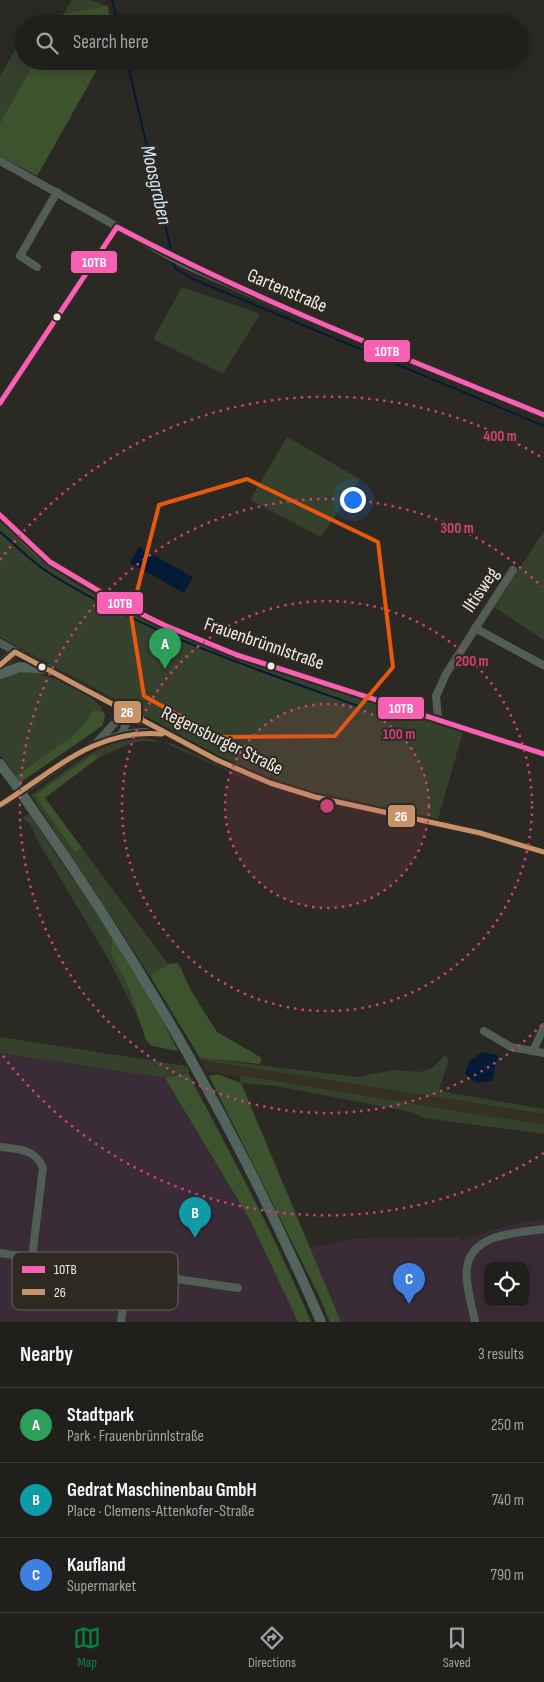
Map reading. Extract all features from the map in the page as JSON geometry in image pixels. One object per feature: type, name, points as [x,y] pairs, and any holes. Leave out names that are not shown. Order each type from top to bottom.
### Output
[{"type":"main road","points":[[0,665],[15,652]]},
{"type":"main road","points":[[13,668],[15,652]]},
{"type":"main road","points":[[0,674],[13,668],[48,669]]},
{"type":"main road","points":[[0,764],[112,924],[178,1035],[258,1185],[321,1322]]},
{"type":"street","name":"Gartenstraße","points":[[0,161],[176,260],[275,304],[544,415]]},
{"type":"street","points":[[37,267],[20,256],[57,192]]},
{"type":"street","points":[[0,403],[117,227]]},
{"type":"street","name":"Frauenbrünnlstraße","points":[[0,515],[36,551],[50,562],[147,618],[237,655],[544,754]]},
{"type":"street","name":"Iltisweg","points":[[438,719],[438,690],[513,570]]},
{"type":"street","name":"Iltisweg","points":[[475,628],[544,665]]},
{"type":"street","name":"Regensburger Straße","points":[[0,643],[231,767],[283,788],[323,799],[480,833],[544,852]]},
{"type":"street","points":[[122,733],[126,724],[126,711]]},
{"type":"street","points":[[96,744],[126,711]]},
{"type":"street","points":[[0,805],[96,744],[122,733],[147,731],[172,736]]},
{"type":"street","points":[[532,1051],[544,1027]]},
{"type":"street","points":[[484,1031],[511,1047],[544,1053]]},
{"type":"street","points":[[0,1146],[28,1151],[38,1158],[43,1168],[33,1252]]},
{"type":"street","points":[[475,1322],[467,1267],[475,1250],[491,1239],[544,1229]]},
{"type":"street","points":[[178,1279],[238,1288]]},
{"type":"highlighted area","points":[[247,479],[378,542],[393,667],[335,736],[218,737],[144,696],[131,615],[159,505]]},
{"type":"shaded area","points":[[0,1053],[165,1078],[249,1218],[298,1322],[0,1322]]},
{"type":"shaded area","points":[[201,1060],[544,1114],[544,1125],[206,1071]]},
{"type":"shaded area","points":[[544,1219],[544,1322],[341,1322],[310,1248],[351,1239],[459,1237],[462,1241],[502,1227]]},
{"type":"green space","points":[[72,0],[90,0],[108,6],[63,14]]},
{"type":"green space","points":[[108,6],[109,15],[62,15]]},
{"type":"green space","points":[[15,50],[15,70],[30,70],[0,123],[0,77]]},
{"type":"green space","points":[[30,70],[97,70],[37,176],[0,156],[0,123]]},
{"type":"green space","points":[[182,287],[260,314],[223,374],[153,339]]},
{"type":"green space","points":[[287,437],[360,479],[321,537],[250,500]]},
{"type":"green space","points":[[0,520],[42,561],[78,585],[122,609],[236,657],[463,732],[438,819],[321,794],[259,774],[219,756],[0,637]]},
{"type":"green space","points":[[544,531],[544,640],[494,607]]},
{"type":"green space","points":[[24,671],[56,679],[80,690],[98,704],[104,712],[94,710],[75,734],[16,776],[0,755],[0,679]]},
{"type":"green space","points":[[94,710],[104,712],[105,717],[102,726],[21,782],[16,776],[75,734]]},
{"type":"green space","points":[[141,737],[173,744],[277,793],[163,742],[142,741],[127,745],[98,758],[94,754],[36,794],[75,853],[82,848],[168,964],[150,976],[31,795],[97,750],[126,739]]},
{"type":"green space","points":[[94,754],[98,758],[45,798],[82,848],[75,853],[35,795]]},
{"type":"green space","points":[[29,814],[112,937],[111,955],[126,981],[138,1018],[110,962],[35,836],[32,827],[22,818]]},
{"type":"green space","points":[[112,937],[160,1016],[178,1051],[152,1046],[146,1040],[126,981],[111,955]]},
{"type":"green space","points":[[178,963],[193,994],[217,1032],[262,1058],[260,1064],[200,1058],[150,976],[168,964]]},
{"type":"green space","points":[[0,1037],[187,1066],[190,1072],[165,1078],[0,1053]]},
{"type":"green space","points":[[444,1056],[449,1058],[439,1091],[544,1109],[544,1114],[201,1060],[200,1058],[357,1077],[394,1070],[420,1072],[432,1068]]},
{"type":"green space","points":[[188,1073],[268,1227],[311,1322],[298,1322],[249,1218],[165,1078]]},
{"type":"green space","points":[[217,1074],[241,1083],[341,1322],[330,1322],[319,1296],[209,1076]]},
{"type":"green space","points":[[239,1075],[544,1125],[544,1134],[424,1118],[411,1112],[276,1086],[241,1083]]},
{"type":"water","points":[[139,547],[193,577],[184,593],[130,563]]},
{"type":"water","points":[[482,1052],[498,1055],[492,1081],[477,1083],[465,1074],[469,1062]]},
{"type":"waterway","name":"Moosgraben","points":[[112,0],[116,15]]},
{"type":"waterway","name":"Moosgraben","points":[[129,70],[172,254]]},
{"type":"waterway","name":"Moosgraben","points":[[173,261],[175,268],[193,279],[544,426]]},
{"type":"waterway","points":[[0,532],[49,573],[123,614],[200,648],[358,706]]},
{"type":"transit line","name":"10TB","points":[[0,403],[117,227],[169,254],[275,303],[544,415]]},
{"type":"transit line","name":"10TB","points":[[0,515],[50,562],[121,604],[164,625],[237,655],[544,754]]},
{"type":"transit line","name":"26","points":[[0,665],[15,652],[217,760],[270,783],[315,797],[480,833],[544,852]]},
{"type":"transit line","name":"26","points":[[0,805],[57,766],[95,745],[116,738],[138,734],[162,734]]},
{"type":"place","name":"Stadtpark","points":[[165,669]]},
{"type":"place","name":"Gedrat Maschinenbau GmbH","points":[[195,1238]]},
{"type":"place","name":"Kaufland","points":[[409,1304]]}]
